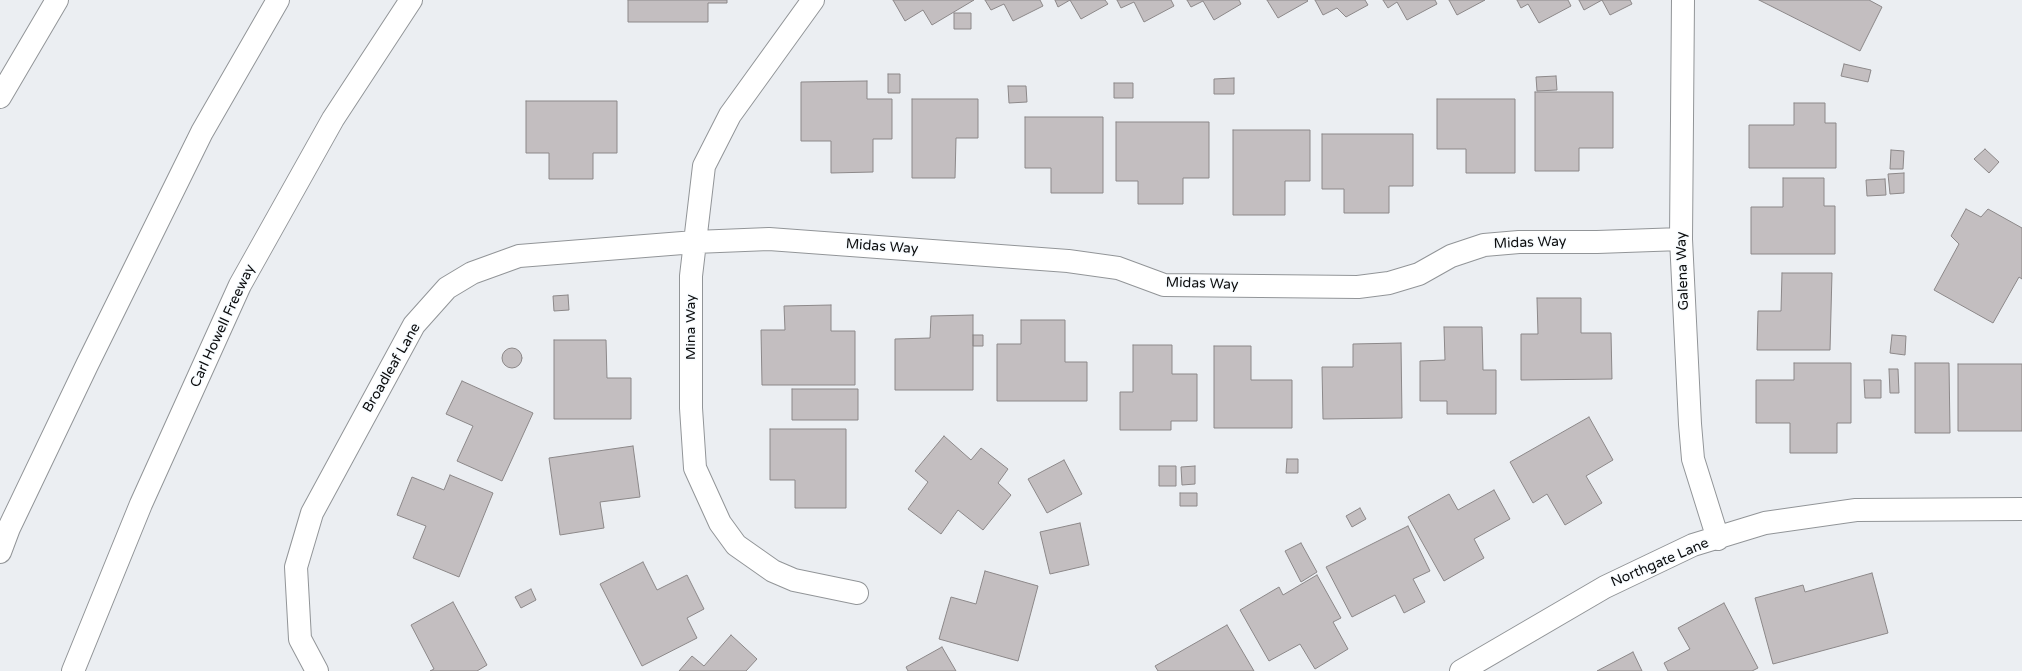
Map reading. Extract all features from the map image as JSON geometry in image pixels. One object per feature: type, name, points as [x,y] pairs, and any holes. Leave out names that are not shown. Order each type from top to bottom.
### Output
[{"type":"main road","points":[[0,97],[58,0]]},
{"type":"main road","points":[[0,552],[9,528],[202,132],[278,0]]},
{"type":"main road","name":"Carl Howell Freeway","points":[[73,671],[141,504],[240,285],[333,119],[411,0]]},
{"type":"main road","name":"Mina Way","points":[[813,0],[730,114],[704,166],[691,276],[691,408],[695,468],[720,523],[736,545],[773,571],[794,580],[857,593]]},
{"type":"main road","name":"Galena Way","points":[[1683,0],[1681,239],[1690,424],[1693,459],[1718,538]]},
{"type":"main road","name":"Midas Way","points":[[695,242],[769,239],[1068,261],[1118,268],[1164,285],[1358,287],[1389,283],[1419,274],[1451,256],[1484,245],[1519,242],[1597,242],[1681,239]]},
{"type":"main road","name":"Broadleaf Lane","points":[[317,671],[300,639],[296,567],[312,513],[414,325],[447,288],[472,273],[519,256],[695,242]]},
{"type":"main road","name":"Northgate Lane","points":[[1461,671],[1484,665],[1605,587],[1693,545],[1765,523],[1856,510],[2022,509]]},
{"type":"building","points":[[628,0],[727,0],[727,3],[708,3],[708,22],[628,22]]},
{"type":"building","points":[[893,0],[974,0],[932,25],[923,10],[905,21]]},
{"type":"building","points":[[985,0],[1040,0],[1043,6],[1013,21],[1004,4],[991,10]]},
{"type":"building","points":[[1055,0],[1070,0],[1058,7]]},
{"type":"building","points":[[1070,0],[1105,0],[1108,4],[1081,19]]},
{"type":"building","points":[[1117,0],[1171,0],[1174,6],[1144,22],[1134,2],[1121,8]]},
{"type":"building","points":[[1187,0],[1239,0],[1241,4],[1214,20],[1203,1],[1191,7]]},
{"type":"building","points":[[1267,0],[1307,0],[1308,1],[1278,18]]},
{"type":"building","points":[[1315,0],[1365,0],[1368,5],[1346,17],[1337,8],[1323,15]]},
{"type":"building","points":[[1383,0],[1435,0],[1437,4],[1407,20],[1397,2],[1388,8]]},
{"type":"building","points":[[1449,0],[1485,0],[1457,15]]},
{"type":"building","points":[[1517,0],[1568,0],[1571,6],[1539,23],[1528,4],[1521,8]]},
{"type":"building","points":[[1579,0],[1602,0],[1584,10]]},
{"type":"building","points":[[1602,0],[1630,0],[1632,4],[1610,15]]},
{"type":"building","points":[[1759,0],[1869,0],[1882,7],[1860,51]]},
{"type":"building","points":[[954,13],[971,13],[971,29],[954,29]]},
{"type":"building","points":[[1844,64],[1871,70],[1868,82],[1841,76]]},
{"type":"building","points":[[888,74],[900,74],[900,93],[888,93]]},
{"type":"building","points":[[1556,76],[1557,90],[1537,91],[1536,77]]},
{"type":"building","points":[[1234,78],[1234,94],[1214,94],[1214,79]]},
{"type":"building","points":[[867,81],[867,99],[892,99],[892,139],[873,139],[873,172],[831,173],[831,141],[801,141],[801,82]]},
{"type":"building","points":[[1114,83],[1133,83],[1133,98],[1114,98]]},
{"type":"building","points":[[1008,86],[1026,86],[1027,102],[1009,103]]},
{"type":"building","points":[[1535,92],[1613,92],[1613,148],[1579,148],[1579,171],[1535,171]]},
{"type":"building","points":[[912,99],[978,99],[978,138],[956,138],[955,178],[912,178]]},
{"type":"building","points":[[1437,99],[1515,99],[1515,173],[1466,173],[1466,149],[1437,149]]},
{"type":"building","points":[[526,101],[617,101],[617,153],[593,153],[593,179],[549,179],[549,153],[526,153]]},
{"type":"building","points":[[1794,103],[1825,103],[1825,123],[1836,123],[1836,168],[1749,168],[1749,125],[1794,125]]},
{"type":"building","points":[[1025,117],[1103,117],[1103,193],[1051,193],[1051,168],[1025,168]]},
{"type":"building","points":[[1116,122],[1209,122],[1209,178],[1183,178],[1183,204],[1138,204],[1138,181],[1116,181]]},
{"type":"building","points":[[1233,130],[1310,130],[1310,181],[1285,181],[1285,215],[1233,215]]},
{"type":"building","points":[[1322,134],[1413,134],[1413,186],[1389,186],[1389,213],[1344,213],[1344,189],[1322,189]]},
{"type":"building","points":[[1985,149],[1999,162],[1989,173],[1974,159]]},
{"type":"building","points":[[1891,150],[1904,151],[1903,169],[1890,169]]},
{"type":"building","points":[[1904,173],[1904,193],[1890,194],[1888,174]]},
{"type":"building","points":[[1783,178],[1824,178],[1824,206],[1835,206],[1835,254],[1751,254],[1751,207],[1783,207]]},
{"type":"building","points":[[1885,179],[1886,195],[1867,196],[1866,180]]},
{"type":"building","points":[[1966,209],[1981,217],[1988,209],[2022,228],[2022,279],[2019,277],[1993,323],[1934,290],[1959,244],[1951,236]]},
{"type":"building","points":[[1782,273],[1832,273],[1830,350],[1757,350],[1758,311],[1781,311]]},
{"type":"building","points":[[568,295],[569,310],[554,311],[553,296]]},
{"type":"building","points":[[1537,298],[1581,298],[1581,333],[1611,333],[1612,379],[1521,380],[1521,334],[1538,334]]},
{"type":"building","points":[[831,305],[831,331],[855,331],[855,385],[762,385],[761,330],[785,330],[784,306]]},
{"type":"building","points":[[973,315],[973,390],[895,390],[895,339],[930,338],[931,316]]},
{"type":"building","points":[[1021,320],[1065,320],[1065,362],[1087,362],[1087,401],[997,401],[997,344],[1021,344]]},
{"type":"building","points":[[1444,327],[1482,327],[1483,370],[1496,370],[1496,414],[1447,414],[1447,401],[1420,401],[1420,361],[1445,360]]},
{"type":"building","points":[[973,335],[983,335],[983,346],[973,346]]},
{"type":"building","points":[[1892,335],[1906,336],[1905,355],[1890,353]]},
{"type":"building","points":[[554,340],[606,340],[607,378],[631,378],[631,419],[554,419]]},
{"type":"building","points":[[1401,343],[1402,418],[1323,419],[1322,367],[1353,367],[1353,344]]},
{"type":"building","points":[[1133,345],[1172,345],[1172,374],[1197,374],[1197,421],[1171,421],[1171,430],[1120,430],[1120,392],[1133,392]]},
{"type":"building","points":[[1214,346],[1251,346],[1251,380],[1292,380],[1292,428],[1214,428]]},
{"type":"building","points":[[512,348],[519,351],[522,358],[519,365],[512,368],[505,365],[502,358],[505,351]]},
{"type":"building","points":[[1794,363],[1851,363],[1851,423],[1837,423],[1837,453],[1790,453],[1790,423],[1756,423],[1756,380],[1794,380]]},
{"type":"building","points":[[1915,363],[1949,363],[1950,433],[1915,433]]},
{"type":"building","points":[[1958,364],[2022,364],[2022,431],[1958,431]]},
{"type":"building","points":[[1889,369],[1898,369],[1899,393],[1890,393]]},
{"type":"building","points":[[1864,380],[1881,380],[1881,398],[1865,398]]},
{"type":"building","points":[[462,381],[533,413],[502,481],[457,461],[473,426],[446,414]]},
{"type":"building","points":[[792,389],[858,389],[858,420],[792,420]]},
{"type":"building","points":[[1589,417],[1613,460],[1586,476],[1602,503],[1565,525],[1547,494],[1533,503],[1510,462]]},
{"type":"building","points":[[770,429],[846,429],[846,508],[795,508],[795,480],[770,480]]},
{"type":"building","points":[[944,436],[971,460],[981,448],[1008,469],[998,483],[1011,495],[983,530],[958,510],[941,534],[908,509],[928,482],[915,471]]},
{"type":"building","points":[[633,446],[640,497],[600,502],[604,528],[560,535],[549,458]]},
{"type":"building","points":[[1287,459],[1298,459],[1298,473],[1286,473]]},
{"type":"building","points":[[1064,460],[1082,494],[1047,513],[1028,479]]},
{"type":"building","points":[[1159,466],[1176,466],[1176,486],[1159,486]]},
{"type":"building","points":[[1195,466],[1195,484],[1182,485],[1181,467]]},
{"type":"building","points":[[450,475],[493,493],[459,577],[413,558],[426,526],[397,515],[412,477],[444,490]]},
{"type":"building","points":[[1494,490],[1510,519],[1474,539],[1484,558],[1444,581],[1408,517],[1449,494],[1458,510]]},
{"type":"building","points":[[1180,493],[1197,493],[1197,506],[1180,506]]},
{"type":"building","points":[[1360,508],[1366,519],[1352,527],[1346,516]]},
{"type":"building","points":[[1080,523],[1089,565],[1050,574],[1040,532]]},
{"type":"building","points":[[1408,526],[1430,571],[1413,579],[1425,602],[1404,613],[1395,595],[1352,617],[1326,567]]},
{"type":"building","points":[[1301,543],[1317,572],[1301,582],[1285,551]]},
{"type":"building","points":[[643,562],[657,590],[687,575],[704,609],[687,618],[697,638],[642,666],[600,584]]},
{"type":"building","points":[[985,571],[1038,586],[1018,661],[939,639],[951,597],[976,604]]},
{"type":"building","points":[[1872,573],[1888,633],[1773,664],[1755,598],[1803,585],[1805,592]]},
{"type":"building","points":[[1317,575],[1341,618],[1333,622],[1348,649],[1315,669],[1300,644],[1269,661],[1240,610],[1279,587],[1283,595]]},
{"type":"building","points":[[531,589],[536,600],[521,608],[515,597]]},
{"type":"building","points":[[453,602],[487,665],[477,671],[430,671],[434,669],[411,625]]},
{"type":"building","points":[[1724,603],[1758,668],[1752,671],[1668,671],[1664,663],[1690,649],[1678,628]]},
{"type":"building","points":[[1227,625],[1254,671],[1158,671],[1155,666]]},
{"type":"building","points":[[731,635],[757,659],[746,671],[679,671],[692,656],[704,666]]},
{"type":"building","points":[[942,647],[956,671],[908,671],[906,667]]},
{"type":"building","points":[[1633,652],[1642,671],[1597,671]]}]
